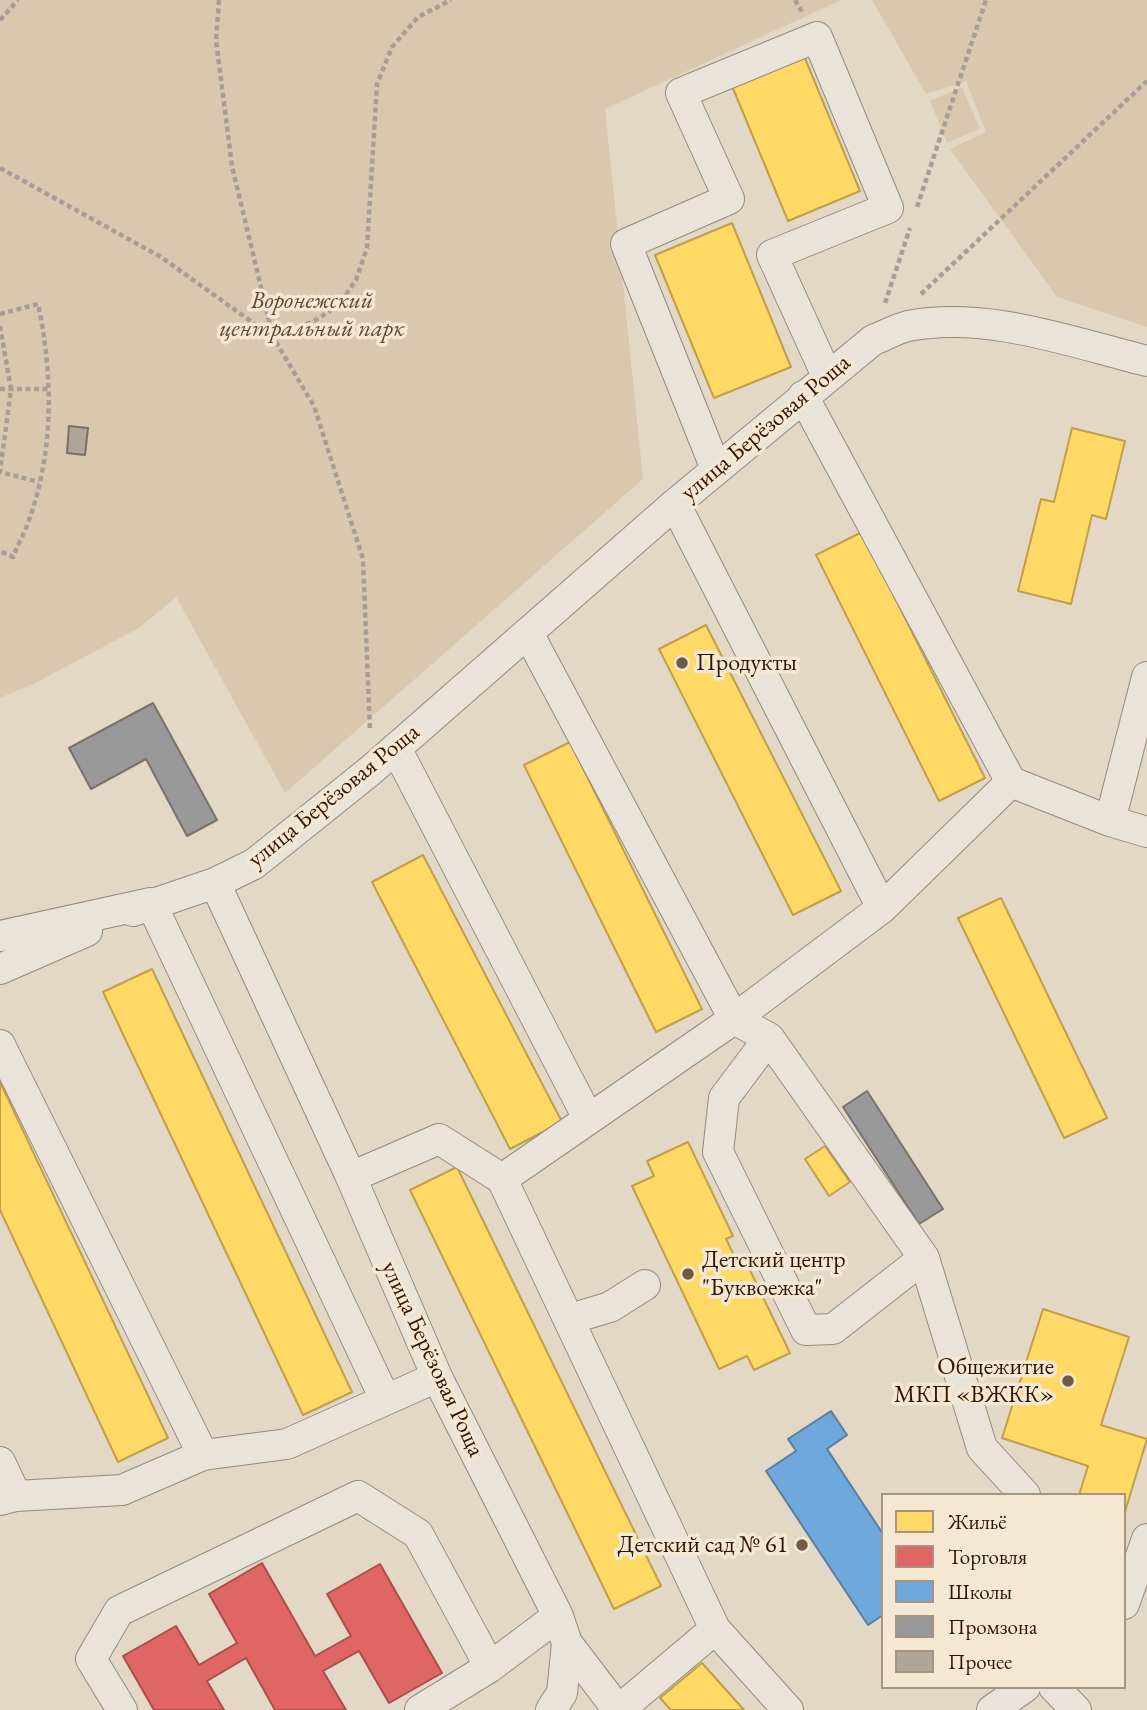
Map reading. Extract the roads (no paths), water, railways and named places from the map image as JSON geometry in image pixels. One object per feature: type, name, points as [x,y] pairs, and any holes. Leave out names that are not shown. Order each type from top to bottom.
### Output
[{"type":"street","points":[[716,469],[626,244],[729,199],[681,93],[817,37],[888,208],[772,256],[827,376]]},
{"type":"street","name":"улица Берёзовая Роща","points":[[618,1710],[562,1629],[437,1377],[351,1177],[215,883],[254,864],[370,771],[675,503],[873,340],[906,327],[950,322],[995,325],[1147,361]]},
{"type":"street","points":[[803,396],[1011,782],[1110,821],[1147,832]]},
{"type":"street","points":[[675,503],[882,908]]},
{"type":"street","points":[[528,633],[734,1019],[769,1038],[924,1258],[982,1448],[1023,1493]]},
{"type":"street","points":[[1110,821],[1147,677]]},
{"type":"street","points":[[396,748],[588,1118]]},
{"type":"street","points":[[502,1179],[734,1019],[882,908],[1011,782]]},
{"type":"street","points":[[0,936],[151,903],[215,883]]},
{"type":"street","points":[[0,969],[151,903]]},
{"type":"street","points":[[151,903],[385,1399]]},
{"type":"street","points":[[769,1038],[724,1098],[718,1152],[806,1330],[833,1329],[924,1258]]},
{"type":"street","points":[[0,1045],[203,1454]]},
{"type":"street","points":[[351,1177],[439,1139],[502,1179],[715,1629],[788,1710]]},
{"type":"street","points":[[570,1319],[610,1307],[645,1284]]},
{"type":"street","points":[[0,1462],[8,1498],[122,1490],[203,1454],[287,1444],[437,1377]]},
{"type":"street","points":[[122,1710],[92,1659],[119,1611],[358,1496],[418,1534],[490,1667]]},
{"type":"street","points":[[1126,1598],[1147,1539]]},
{"type":"street","points":[[420,1710],[490,1667],[562,1629],[562,1693],[551,1710]]},
{"type":"street","points":[[618,1710],[715,1629]]},
{"type":"street","points":[[992,1710],[1022,1689]]},
{"type":"street","points":[[1056,1689],[1076,1710]]},
{"type":"place","name":"Продукты","points":[[682,663]]},
{"type":"place","name":"Детский центр \"Буквоежка\"","points":[[688,1274]]},
{"type":"place","name":"Общежитие МКП «ВЖКК»","points":[[1068,1381]]},
{"type":"place","name":"Детский сад № 61","points":[[802,1545]]},
{"type":"park label","name":"Воронежский центральный парк","points":[[312,315]]}]
